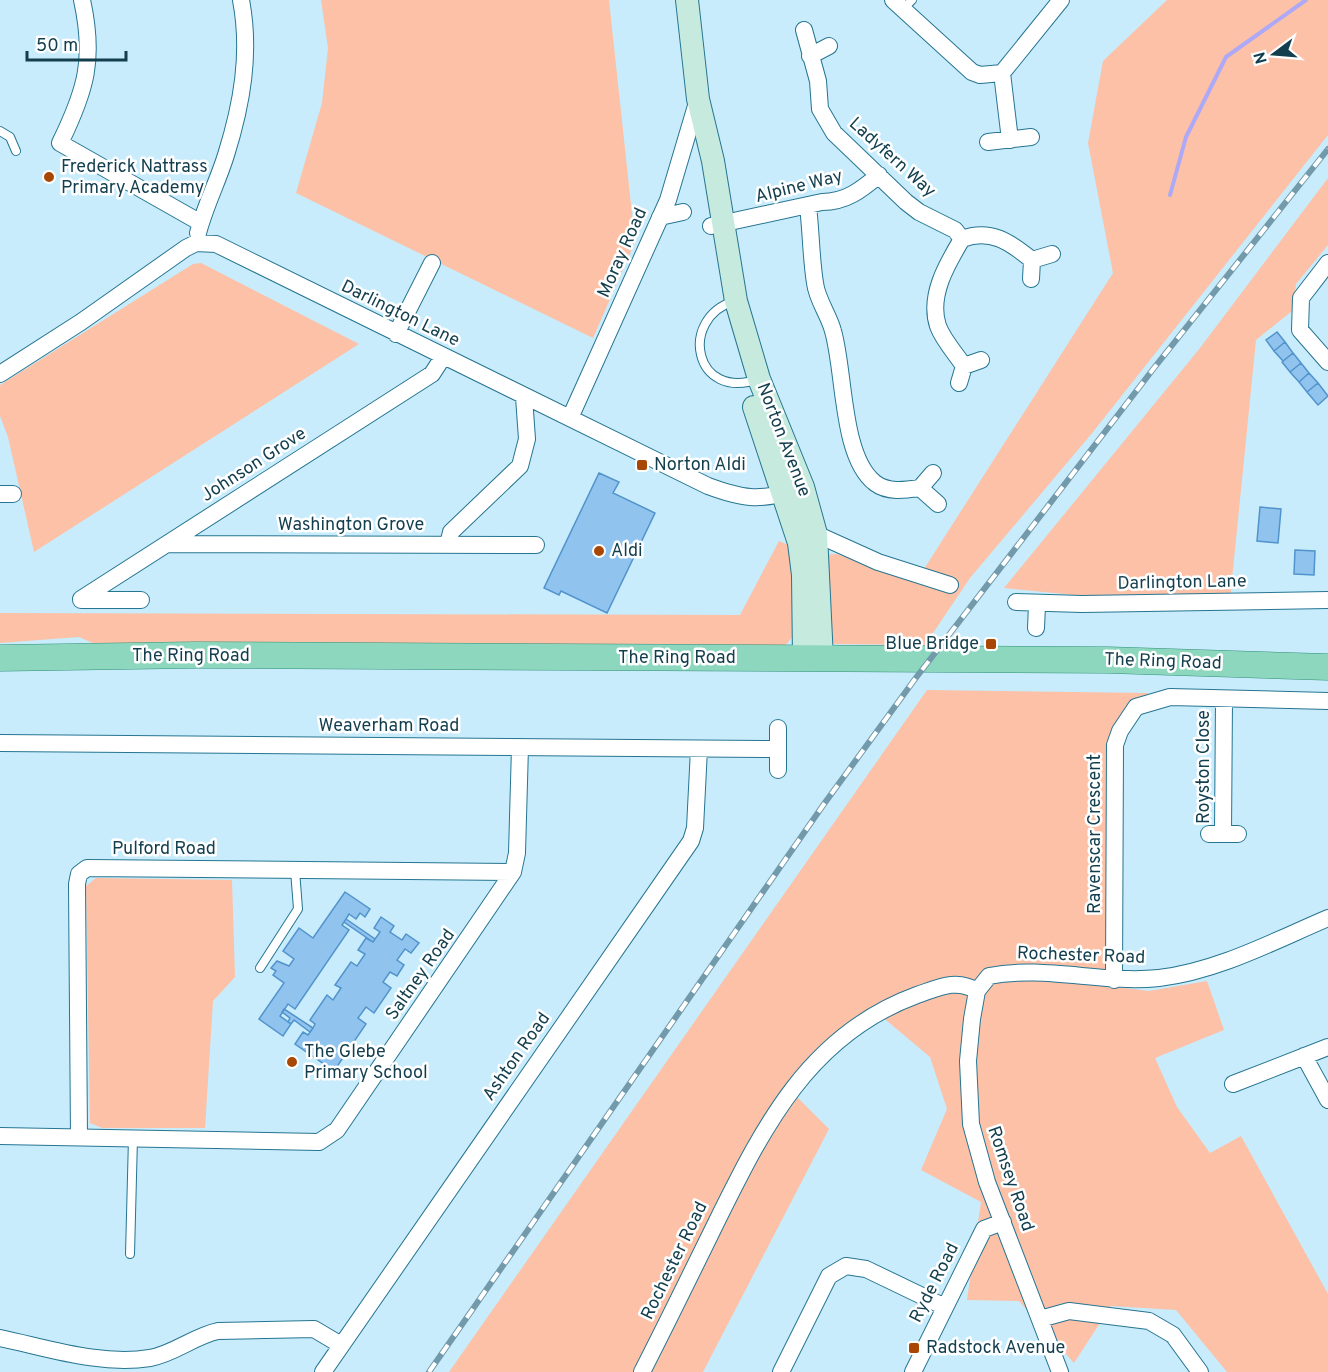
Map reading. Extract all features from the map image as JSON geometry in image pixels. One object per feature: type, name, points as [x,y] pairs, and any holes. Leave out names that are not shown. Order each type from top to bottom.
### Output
[{"type":"main road","name":"The Ring Road","points":[[0,658],[208,655],[813,658],[1108,660],[1328,667]]},
{"type":"street","points":[[82,0],[88,29],[88,73],[77,108],[60,143],[201,223]]},
{"type":"street","points":[[0,374],[196,243],[226,154],[245,77],[247,29],[241,0]]},
{"type":"street","name":"Norton Avenue","points":[[687,0],[698,99],[713,161],[717,225],[729,303],[752,382],[794,490],[808,538],[813,658]]},
{"type":"street","points":[[1010,140],[1002,73],[1055,2]]},
{"type":"street","points":[[903,3],[972,72],[980,75],[1002,73]]},
{"type":"street","name":"Ladyfern Way","points":[[804,30],[818,81],[820,109],[834,133],[919,212],[955,230],[962,238]]},
{"type":"street","points":[[810,56],[829,46]]},
{"type":"street","name":"Moray Road","points":[[570,418],[668,200],[698,99]]},
{"type":"street","points":[[988,142],[1030,138]]},
{"type":"street","name":"Alpine Way","points":[[717,225],[849,197],[879,175]]},
{"type":"street","points":[[808,206],[815,285],[833,329],[849,436],[860,462],[876,484],[898,491],[920,488],[933,473]]},
{"type":"street","points":[[660,217],[683,212]]},
{"type":"street","points":[[959,383],[964,366],[939,328],[934,308],[940,283],[962,238],[976,233],[993,235],[1018,248],[1032,260]]},
{"type":"street","name":"Darlington Lane","points":[[196,243],[216,244],[708,486],[740,498],[765,498],[794,490]]},
{"type":"street","points":[[1032,260],[1052,254]]},
{"type":"street","points":[[1031,279],[1032,260]]},
{"type":"street","points":[[396,334],[432,263]]},
{"type":"street","points":[[1328,263],[1301,298],[1300,330],[1328,362]]},
{"type":"street","name":"Johnson Grove","points":[[141,600],[81,600],[432,374],[443,357]]},
{"type":"street","points":[[964,366],[981,360]]},
{"type":"street","points":[[448,545],[451,532],[520,466],[527,439],[524,397]]},
{"type":"street","points":[[920,488],[938,504]]},
{"type":"street","points":[[808,538],[950,585]]},
{"type":"street","name":"Washington Grove","points":[[167,544],[536,545]]},
{"type":"street","name":"Darlington Lane","points":[[1016,602],[1037,605],[1328,600]]},
{"type":"street","points":[[1036,628],[1037,605]]},
{"type":"street","name":"Ravenscar Crescent","points":[[1114,980],[1115,745],[1120,731],[1136,707],[1170,698],[1328,701]]},
{"type":"street","name":"Royston Close","points":[[1223,834],[1224,700]]},
{"type":"street","points":[[778,728],[778,771]]},
{"type":"street","name":"Weaverham Road","points":[[0,743],[778,749]]},
{"type":"street","name":"Saltney Road","points":[[0,1136],[319,1142],[338,1130],[513,872],[518,852],[520,747]]},
{"type":"street","name":"Ashton Road","points":[[323,1372],[691,840],[695,828],[699,749]]},
{"type":"street","name":"Pulford Road","points":[[79,1137],[77,884],[79,874],[87,868],[513,872]]},
{"type":"street","name":"Rochester Road","points":[[642,1372],[769,1120],[791,1089],[836,1043],[887,1009],[910,998],[956,984],[966,984],[977,991],[989,976],[1008,972],[1114,980],[1159,978],[1199,969],[1328,918]]},
{"type":"street","name":"Romsey Road","points":[[977,991],[968,1061],[971,1124],[978,1155],[1060,1372]]},
{"type":"street","points":[[1233,1085],[1328,1047]]},
{"type":"street","points":[[1304,1056],[1328,1100]]},
{"type":"street","name":"Ryde Road","points":[[913,1372],[984,1229],[1002,1221]]},
{"type":"street","points":[[781,1372],[829,1276],[846,1266],[866,1269],[945,1307]]},
{"type":"street","points":[[1040,1319],[1069,1311],[1149,1321],[1173,1335],[1200,1372]]},
{"type":"street","points":[[0,1338],[87,1357],[125,1359],[163,1354],[203,1334],[218,1331],[314,1329],[341,1346]]},
{"type":"lane","points":[[0,131],[10,136],[16,151]]},
{"type":"lane","points":[[729,303],[703,329],[699,349],[702,363],[716,378],[737,386],[752,382]]},
{"type":"lane","points":[[260,968],[298,909],[295,869]]},
{"type":"lane","points":[[130,1254],[133,1138]]},
{"type":"shaded area","points":[[321,0],[609,0],[635,242],[593,338],[296,193],[322,103],[328,48]]},
{"type":"shaded area","points":[[1167,0],[1328,0],[1328,135],[1093,432],[970,578],[925,645],[834,644],[824,633],[823,555],[837,554],[922,584],[924,569],[1113,273],[1088,143],[1103,61]]},
{"type":"shaded area","points":[[1328,178],[1328,245],[1296,284],[1292,311],[1256,340],[1230,599],[1074,595],[1004,588],[1200,348]]},
{"type":"shaded area","points":[[201,263],[359,344],[34,552],[8,437],[0,416],[0,385],[193,264]]},
{"type":"shaded area","points":[[779,541],[793,547],[794,635],[784,647],[104,648],[79,637],[0,643],[0,613],[740,615]]},
{"type":"shaded area","points":[[927,690],[1148,693],[1120,733],[1117,987],[1149,991],[1207,981],[1224,1030],[1155,1058],[1177,1107],[1210,1153],[1241,1136],[1328,1294],[1328,1372],[1227,1372],[1176,1310],[1111,1306],[1074,1363],[1019,1301],[967,1300],[981,1202],[921,1170],[947,1109],[930,1057],[874,1010],[794,1094],[829,1129],[703,1372],[449,1372]]},
{"type":"shaded area","points":[[96,878],[232,880],[235,977],[213,1001],[205,1128],[102,1128],[90,1123],[86,886]]},
{"type":"building","points":[[1277,332],[1285,342],[1274,351],[1266,340]]},
{"type":"building","points":[[1285,342],[1293,353],[1283,361],[1274,351]]},
{"type":"building","points":[[1293,353],[1301,363],[1290,372],[1282,362]]},
{"type":"building","points":[[1301,363],[1309,373],[1299,382],[1290,372]]},
{"type":"building","points":[[1309,373],[1318,383],[1307,392],[1299,382]]},
{"type":"building","points":[[1318,383],[1328,396],[1318,405],[1307,392]]},
{"type":"building","name":"Aldi","points":[[599,473],[619,482],[613,493],[655,513],[607,613],[561,591],[559,595],[544,588]]},
{"type":"building","points":[[1260,507],[1281,509],[1278,543],[1257,541]]},
{"type":"building","points":[[1295,550],[1315,551],[1314,575],[1294,574]]},
{"type":"building","points":[[345,892],[370,909],[365,917],[360,913],[356,919],[349,914],[342,925],[349,930],[295,1009],[288,1004],[280,1016],[291,1024],[283,1036],[259,1019],[284,983],[273,975],[276,971],[271,968],[277,961],[289,966],[294,959],[283,951],[299,928],[313,938]]},
{"type":"building","points":[[381,917],[394,926],[390,932],[402,940],[406,934],[419,943],[411,953],[405,949],[397,960],[404,965],[397,976],[390,972],[383,982],[391,988],[374,1013],[366,1007],[358,1018],[366,1024],[334,1071],[295,1044],[303,1032],[308,1035],[313,1028],[315,1024],[310,1020],[327,995],[333,1000],[341,988],[335,985],[351,962],[357,966],[365,954],[358,950],[366,938],[373,942],[380,932],[374,928]]},
{"type":"building","points":[[346,919],[375,939],[373,942],[344,922]]},
{"type":"building","points":[[284,1009],[313,1028],[310,1032],[294,1020],[291,1024],[288,1022],[290,1018],[282,1012]]},
{"type":"waterway","points":[[1170,195],[1186,137],[1226,57],[1306,0]]},
{"type":"railway","points":[[429,1372],[824,804],[915,679],[1154,368],[1328,149]]},
{"type":"place","name":"Frederick Nattrass Primary Academy","points":[[49,177]]},
{"type":"place","name":"Norton Aldi","points":[[642,465]]},
{"type":"place","name":"Aldi","points":[[599,551]]},
{"type":"place","name":"Blue Bridge","points":[[991,644]]},
{"type":"place","name":"The Glebe Primary School","points":[[292,1062]]},
{"type":"place","name":"Radstock Avenue","points":[[914,1348]]}]
